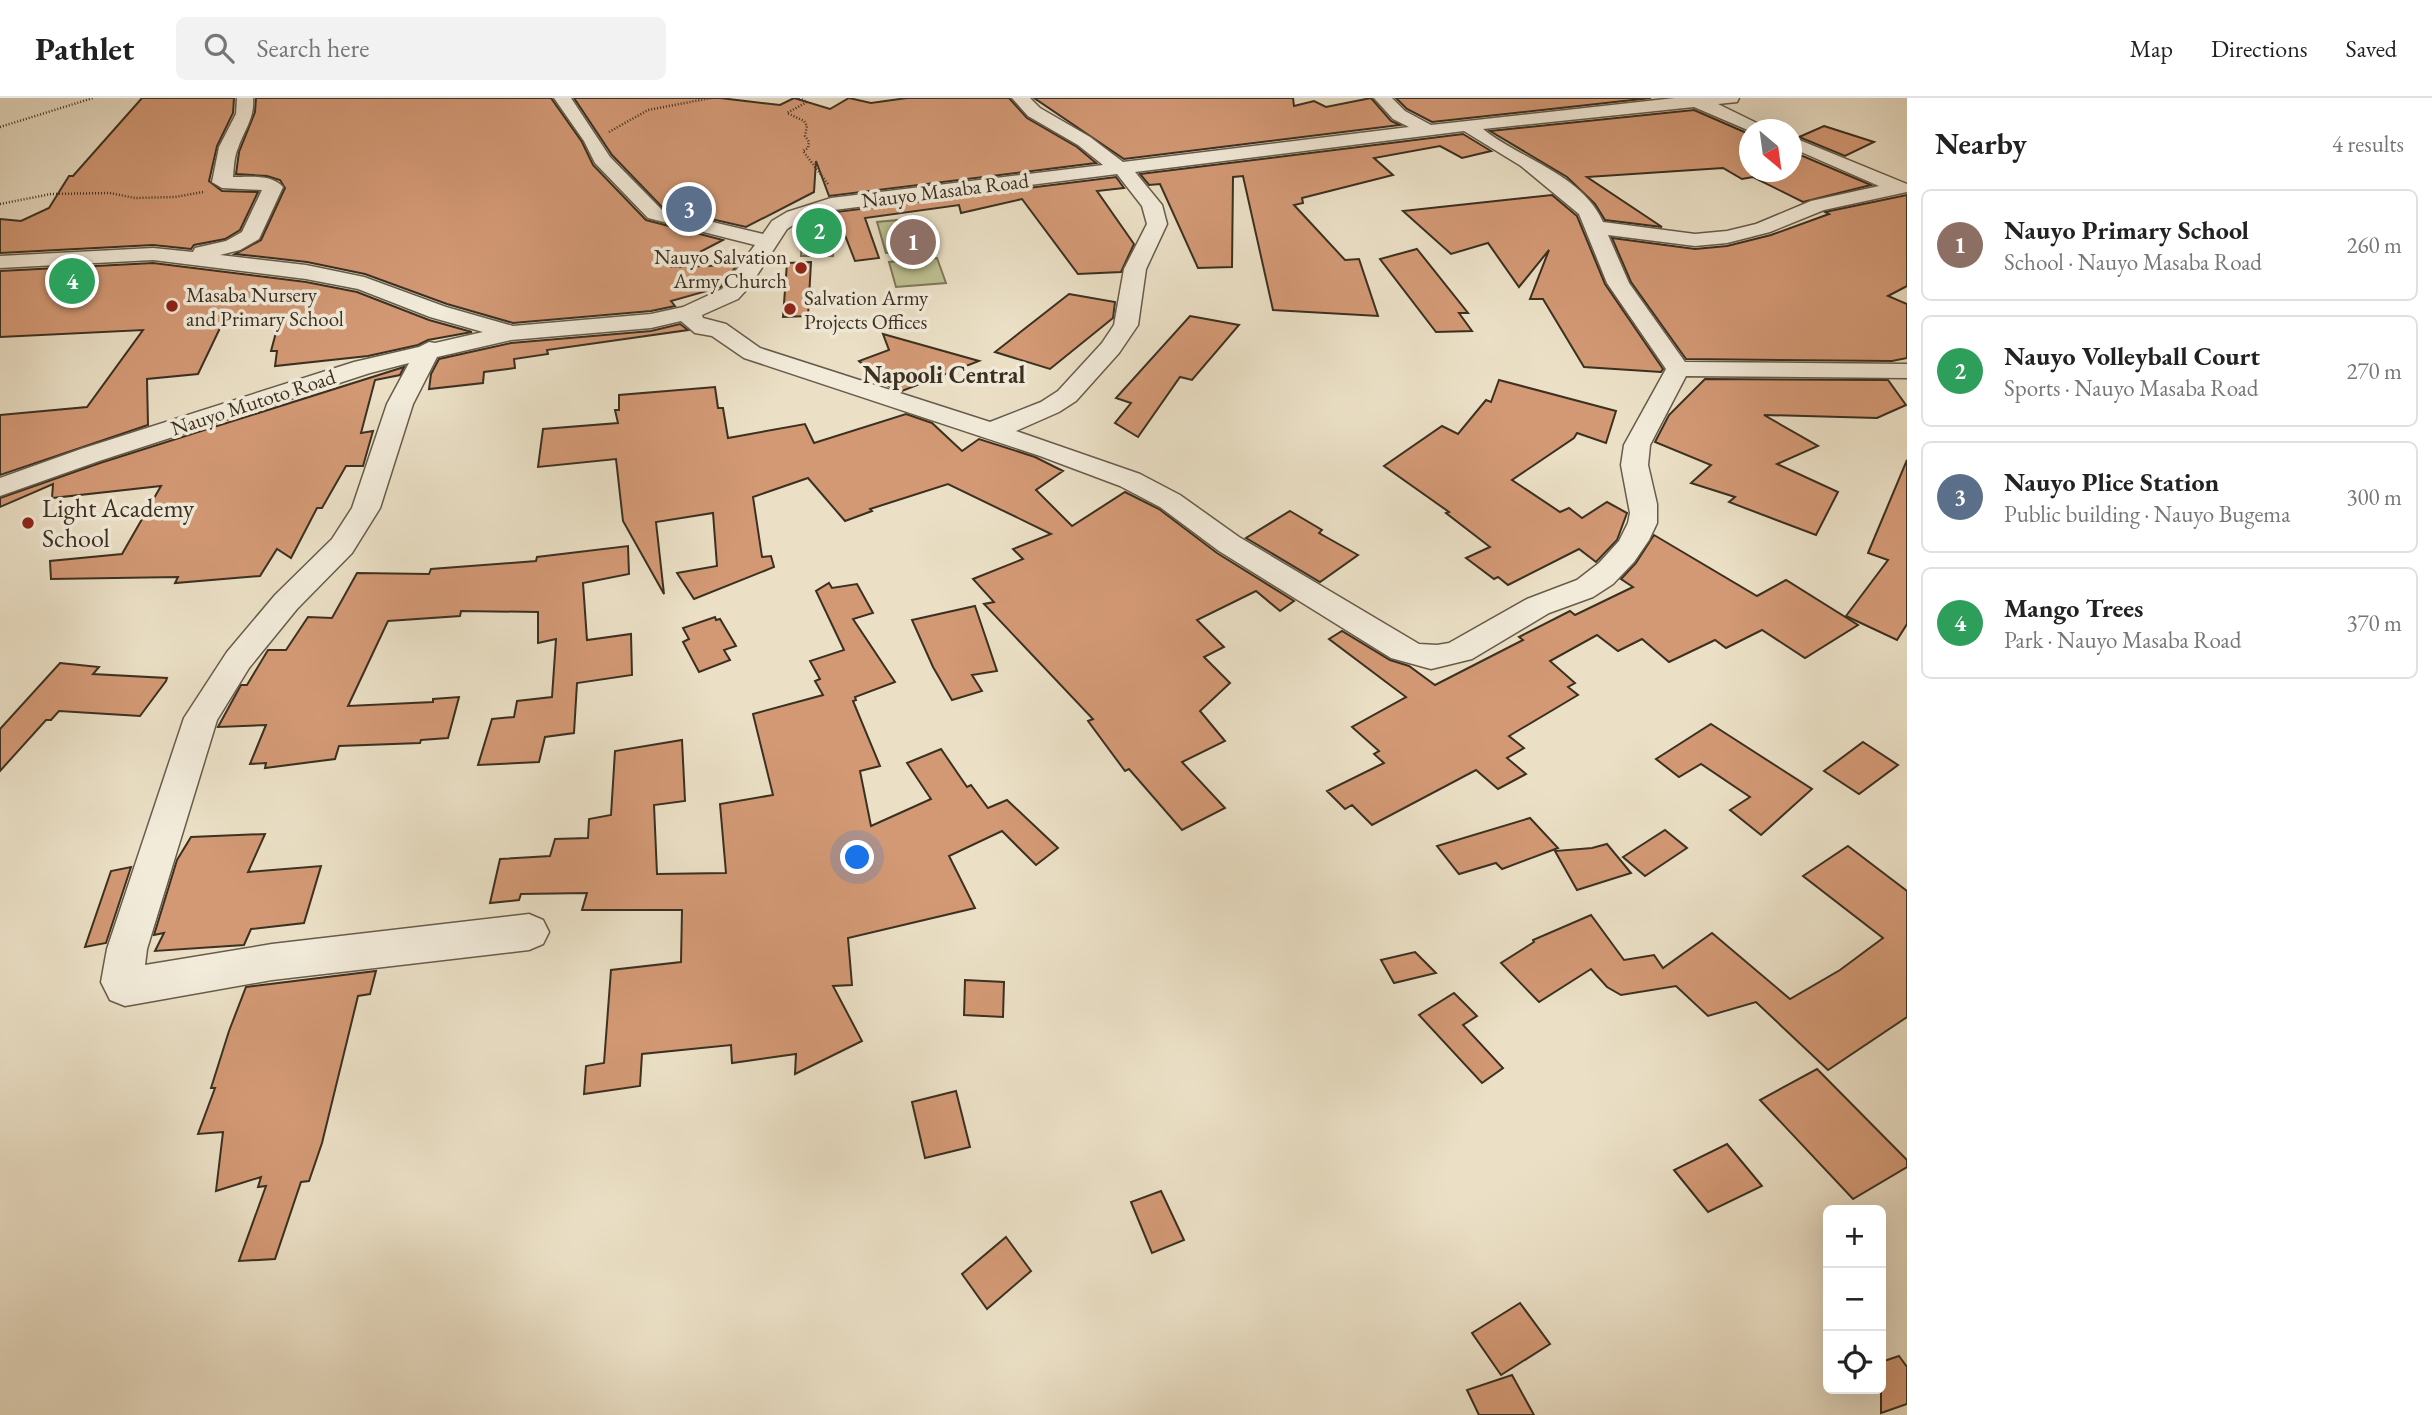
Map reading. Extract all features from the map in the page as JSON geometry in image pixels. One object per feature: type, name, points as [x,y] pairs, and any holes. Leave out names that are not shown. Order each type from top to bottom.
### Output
[{"type":"street","points":[[200,258],[203,253],[233,246],[252,234],[255,222],[273,187],[266,184],[222,182],[226,155],[244,117],[245,98]]},
{"type":"street","points":[[562,98],[593,141],[602,159],[655,214],[767,241]]},
{"type":"street","points":[[992,431],[1051,407],[1067,397],[1111,348],[1126,325],[1135,269],[1157,224],[1152,205],[1127,177],[1123,168],[1034,112],[1020,98]]},
{"type":"street","points":[[1382,98],[1399,115],[1428,130]]},
{"type":"street","name":"Nauyo Masaba Road","points":[[0,262],[153,254],[306,272],[363,284],[438,312],[512,333],[651,321],[690,312],[730,294],[742,281],[779,225],[821,206],[1569,113],[1731,98]]},
{"type":"street","points":[[1698,102],[1739,120]]},
{"type":"street","points":[[1469,126],[1481,136],[1528,162],[1588,211],[1618,283],[1657,343],[1678,369]]},
{"type":"street","points":[[1802,147],[1903,189]]},
{"type":"street","points":[[1595,227],[1695,240],[1727,237],[1763,228],[1818,205],[1903,189]]},
{"type":"street","points":[[690,312],[693,322],[703,328],[719,329],[733,342],[752,353],[992,431],[1130,480],[1170,501],[1229,544],[1402,650],[1425,657],[1449,655],[1476,643],[1539,605],[1588,587],[1620,558],[1640,532],[1645,508],[1635,474],[1635,453],[1644,430],[1678,369]]},
{"type":"street","name":"Nauyo Mutoto Road","points":[[5,484],[362,367],[429,349],[512,333]]},
{"type":"street","points":[[429,349],[400,404],[366,508],[342,546],[286,602],[238,660],[201,718],[127,949],[122,982],[125,987],[272,962],[529,932]]},
{"type":"street","points":[[1678,369],[1907,371]]},
{"type":"path","points":[[0,127],[93,98]]},
{"type":"path","points":[[593,141],[648,110],[711,98]]},
{"type":"path","points":[[799,98],[807,102],[787,113],[804,121],[807,127],[805,136],[809,142],[808,148],[803,151],[832,187],[859,201]]},
{"type":"path","points":[[0,204],[51,194],[110,193],[135,198],[175,197],[245,184]]},
{"type":"green space","points":[[919,218],[930,250],[886,253],[877,222]]},
{"type":"green space","points":[[836,222],[833,256],[801,256],[803,223]]},
{"type":"green space","points":[[937,258],[946,283],[896,287],[889,262]]},
{"type":"building","points":[[142,98],[234,98],[233,113],[217,146],[209,181],[222,191],[258,192],[240,230],[225,239],[194,245],[191,249],[153,245],[0,253],[0,219],[21,221],[49,208],[69,176],[73,176]]},
{"type":"building","points":[[256,98],[551,98],[582,142],[593,165],[646,220],[723,240],[671,267],[737,265],[721,287],[671,301],[675,306],[651,311],[513,323],[447,304],[365,274],[307,262],[235,254],[261,240],[285,188],[280,180],[267,176],[236,174],[239,152],[255,112]]},
{"type":"building","points":[[574,98],[720,98],[780,105],[794,98],[830,109],[849,98],[871,103],[907,98],[1009,98],[1027,118],[1077,147],[1096,163],[829,196],[816,161],[814,192],[746,227],[663,208],[612,155]]},
{"type":"building","points":[[1034,98],[1293,98],[1294,106],[1314,101],[1326,107],[1371,98],[1391,121],[1400,125],[1124,159]]},
{"type":"building","points":[[1396,98],[1651,98],[1432,122],[1407,109]]},
{"type":"building","points":[[1694,110],[1739,130],[1739,177],[1723,168],[1587,177],[1662,227],[1605,220],[1595,204],[1567,177],[1490,131]]},
{"type":"building","points":[[1824,126],[1874,142],[1845,156],[1802,138],[1802,136]]},
{"type":"building","points":[[1463,134],[1491,151],[1462,158],[1440,146],[1374,158],[1393,175],[1302,198],[1303,203],[1294,205],[1345,260],[1359,259],[1378,316],[1273,310],[1243,176],[1233,177],[1232,267],[1198,268],[1160,184],[1149,185],[1140,174]]},
{"type":"building","points":[[1802,156],[1871,185],[1803,202],[1763,182],[1802,182]]},
{"type":"building","points":[[1116,177],[1124,188],[1097,191],[1134,244],[1121,272],[1078,274],[1022,199],[961,213],[959,205],[865,218],[879,258],[855,261],[836,212]]},
{"type":"building","points":[[1552,195],[1577,216],[1605,284],[1663,369],[1661,372],[1584,367],[1543,299],[1530,299],[1549,250],[1519,287],[1488,243],[1451,254],[1403,211]]},
{"type":"building","points":[[1907,195],[1907,286],[1888,296],[1907,304],[1907,358],[1892,361],[1686,359],[1631,282],[1612,238],[1695,249],[1727,246],[1771,235],[1829,214],[1825,212]]},
{"type":"building","points":[[1417,249],[1468,313],[1459,313],[1472,331],[1436,332],[1380,259]]},
{"type":"building","points":[[811,262],[808,316],[783,317],[787,263]]},
{"type":"building","points":[[153,263],[306,282],[357,292],[429,320],[472,332],[368,356],[275,366],[277,351],[271,351],[278,325],[221,326],[198,374],[147,379],[148,425],[0,475],[0,415],[87,407],[143,330],[0,337],[0,271]]},
{"type":"building","points":[[1069,294],[1115,302],[1113,318],[1050,369],[995,352]]},
{"type":"building","points":[[1190,316],[1239,325],[1192,380],[1180,377],[1138,437],[1115,423],[1131,403],[1116,398]]},
{"type":"building","points":[[680,324],[688,330],[547,350],[548,354],[514,359],[515,368],[484,372],[483,383],[429,389],[431,374],[439,359],[511,343],[651,331]]},
{"type":"building","points":[[883,334],[979,361],[902,391],[890,387],[859,361],[889,350]]},
{"type":"building","points":[[404,367],[400,375],[375,380],[361,433],[373,431],[363,466],[346,466],[322,508],[317,508],[291,558],[277,549],[260,576],[175,583],[178,577],[51,579],[50,561],[122,554],[161,486],[52,498],[53,484],[0,507],[0,498],[100,463]]},
{"type":"building","points":[[1705,379],[1888,380],[1906,405],[1877,418],[1764,415],[1818,446],[1777,464],[1838,492],[1816,535],[1729,502],[1735,497],[1691,483],[1711,465],[1655,442],[1669,415]]},
{"type":"building","points":[[1499,380],[1616,411],[1606,443],[1577,433],[1574,438],[1512,480],[1560,512],[1569,508],[1582,518],[1607,502],[1627,513],[1617,540],[1596,562],[1579,549],[1508,585],[1498,577],[1494,579],[1466,558],[1490,547],[1446,513],[1449,512],[1384,466],[1442,426],[1458,434],[1486,400],[1491,402]]},
{"type":"building","points":[[715,387],[718,408],[723,408],[728,438],[805,424],[814,443],[906,414],[932,423],[962,451],[979,439],[1035,457],[1063,471],[1036,490],[1072,526],[1125,492],[1159,509],[1217,553],[1294,601],[1280,611],[1256,591],[1197,620],[1224,647],[1204,657],[1230,683],[1200,711],[1225,741],[1182,762],[1225,808],[1182,830],[1129,769],[1125,771],[1088,721],[1093,719],[984,604],[994,602],[973,579],[1023,559],[1013,549],[1051,534],[948,484],[870,509],[872,511],[845,521],[808,478],[753,497],[762,557],[771,556],[774,567],[694,599],[677,573],[717,566],[713,513],[656,522],[664,594],[623,521],[616,459],[538,467],[543,429],[618,423],[615,410],[619,410],[619,395]]},
{"type":"building","points":[[1907,460],[1907,624],[1897,640],[1846,616],[1888,560],[1868,553]]},
{"type":"building","points":[[1290,511],[1322,530],[1319,533],[1358,555],[1320,582],[1246,538]]},
{"type":"building","points":[[1654,535],[1757,596],[1786,580],[1858,625],[1805,658],[1762,630],[1726,648],[1715,640],[1669,662],[1642,639],[1618,651],[1597,635],[1550,661],[1575,683],[1568,687],[1578,695],[1509,736],[1524,748],[1507,758],[1526,774],[1498,789],[1476,770],[1372,825],[1352,805],[1345,809],[1327,791],[1384,763],[1374,754],[1379,751],[1352,727],[1406,697],[1329,639],[1342,631],[1390,660],[1409,666],[1435,685],[1523,640],[1519,637],[1570,611],[1575,615],[1633,587],[1621,579],[1636,563]]},
{"type":"building","points":[[628,546],[629,574],[583,583],[587,640],[631,634],[632,675],[577,683],[574,733],[545,737],[539,762],[478,765],[492,719],[514,717],[517,701],[552,697],[556,639],[538,643],[538,612],[461,611],[460,616],[388,621],[348,706],[433,702],[433,699],[459,697],[448,738],[421,740],[420,743],[339,746],[335,759],[265,768],[266,763],[250,764],[266,725],[218,727],[241,685],[247,685],[268,650],[286,650],[308,617],[332,618],[357,573],[429,574],[431,569],[536,561],[537,557]]},
{"type":"building","points":[[829,583],[832,588],[857,584],[873,613],[853,619],[895,682],[855,697],[856,700],[853,701],[880,766],[860,771],[871,826],[931,799],[907,763],[941,749],[967,787],[971,785],[988,808],[1007,800],[1058,848],[1036,865],[1002,831],[949,856],[975,908],[848,938],[852,985],[833,986],[862,1041],[795,1074],[796,1054],[732,1063],[731,1045],[642,1054],[640,1086],[584,1094],[586,1066],[604,1063],[611,970],[681,962],[682,910],[582,910],[587,893],[521,894],[519,900],[490,903],[500,859],[550,856],[555,839],[588,838],[589,819],[611,815],[615,751],[682,740],[685,801],[654,805],[657,874],[726,873],[720,804],[773,795],[753,714],[823,695],[815,681],[820,679],[810,661],[844,650],[816,591]]},
{"type":"building","points":[[975,606],[997,671],[972,675],[982,691],[952,700],[933,667],[912,620]]},
{"type":"building","points":[[715,617],[716,620],[720,619],[736,646],[724,650],[730,660],[699,672],[683,642],[689,639],[683,628]]},
{"type":"building","points":[[60,663],[99,667],[93,674],[167,678],[140,716],[59,711],[51,720],[46,720],[0,771],[0,729]]},
{"type":"building","points":[[1711,724],[1812,789],[1761,835],[1730,810],[1750,797],[1701,764],[1679,777],[1656,759]]},
{"type":"building","points":[[1863,742],[1898,765],[1859,794],[1824,771]]},
{"type":"building","points":[[1530,818],[1558,848],[1502,869],[1496,863],[1459,874],[1437,846]]},
{"type":"building","points":[[1665,830],[1687,848],[1645,876],[1623,857]]},
{"type":"building","points":[[265,834],[248,872],[321,866],[304,923],[251,929],[244,945],[155,951],[164,933],[154,935],[177,860],[191,837]]},
{"type":"building","points":[[1607,844],[1631,873],[1577,890],[1555,851]]},
{"type":"building","points":[[1848,846],[1907,891],[1907,1017],[1828,1070],[1756,1002],[1708,1016],[1676,986],[1621,995],[1607,987],[1591,969],[1539,1002],[1501,963],[1534,942],[1533,940],[1591,915],[1624,960],[1654,955],[1663,968],[1712,933],[1790,999],[1840,970],[1883,938],[1803,876]]},
{"type":"building","points":[[131,867],[106,943],[85,947],[111,871]]},
{"type":"building","points":[[1415,952],[1436,973],[1394,983],[1381,960]]},
{"type":"building","points":[[376,971],[370,994],[358,996],[322,1143],[309,1181],[301,1182],[275,1259],[239,1261],[266,1186],[258,1187],[261,1177],[216,1191],[223,1132],[198,1134],[215,1088],[211,1088],[229,1031],[246,987]]},
{"type":"building","points":[[965,980],[1004,982],[1003,1017],[964,1015]]},
{"type":"building","points":[[1454,993],[1477,1016],[1463,1025],[1503,1068],[1482,1083],[1419,1015]]},
{"type":"building","points":[[1817,1069],[1907,1160],[1907,1167],[1853,1199],[1760,1100]]},
{"type":"building","points":[[956,1091],[970,1147],[925,1158],[912,1102]]},
{"type":"building","points":[[1727,1144],[1762,1186],[1708,1212],[1674,1170]]},
{"type":"building","points":[[1161,1191],[1184,1240],[1152,1253],[1131,1202]]},
{"type":"building","points":[[1006,1237],[1031,1271],[987,1309],[962,1274]]},
{"type":"building","points":[[1520,1303],[1550,1344],[1501,1375],[1472,1333]]},
{"type":"building","points":[[1899,1356],[1907,1367],[1907,1404],[1881,1413],[1881,1394],[1886,1394],[1886,1360]]},
{"type":"building","points":[[1512,1375],[1534,1415],[1479,1415],[1467,1390]]},
{"type":"place","name":"Nauyo Plice Station","points":[[689,209]]},
{"type":"place","name":"Nauyo Volleyball Court","points":[[819,231]]},
{"type":"place","name":"Nauyo Primary School","points":[[913,242]]},
{"type":"place","name":"Nauyo Salvation Army Church","points":[[801,268]]},
{"type":"place","name":"Mango Trees","points":[[72,281]]},
{"type":"place","name":"Masaba Nursery and Primary School","points":[[172,306]]},
{"type":"place","name":"Salvation Army Projects Offices","points":[[790,309]]},
{"type":"place","name":"Light Academy School","points":[[28,523]]},
{"type":"district","name":"Napooli Central","points":[[944,374]]}]
